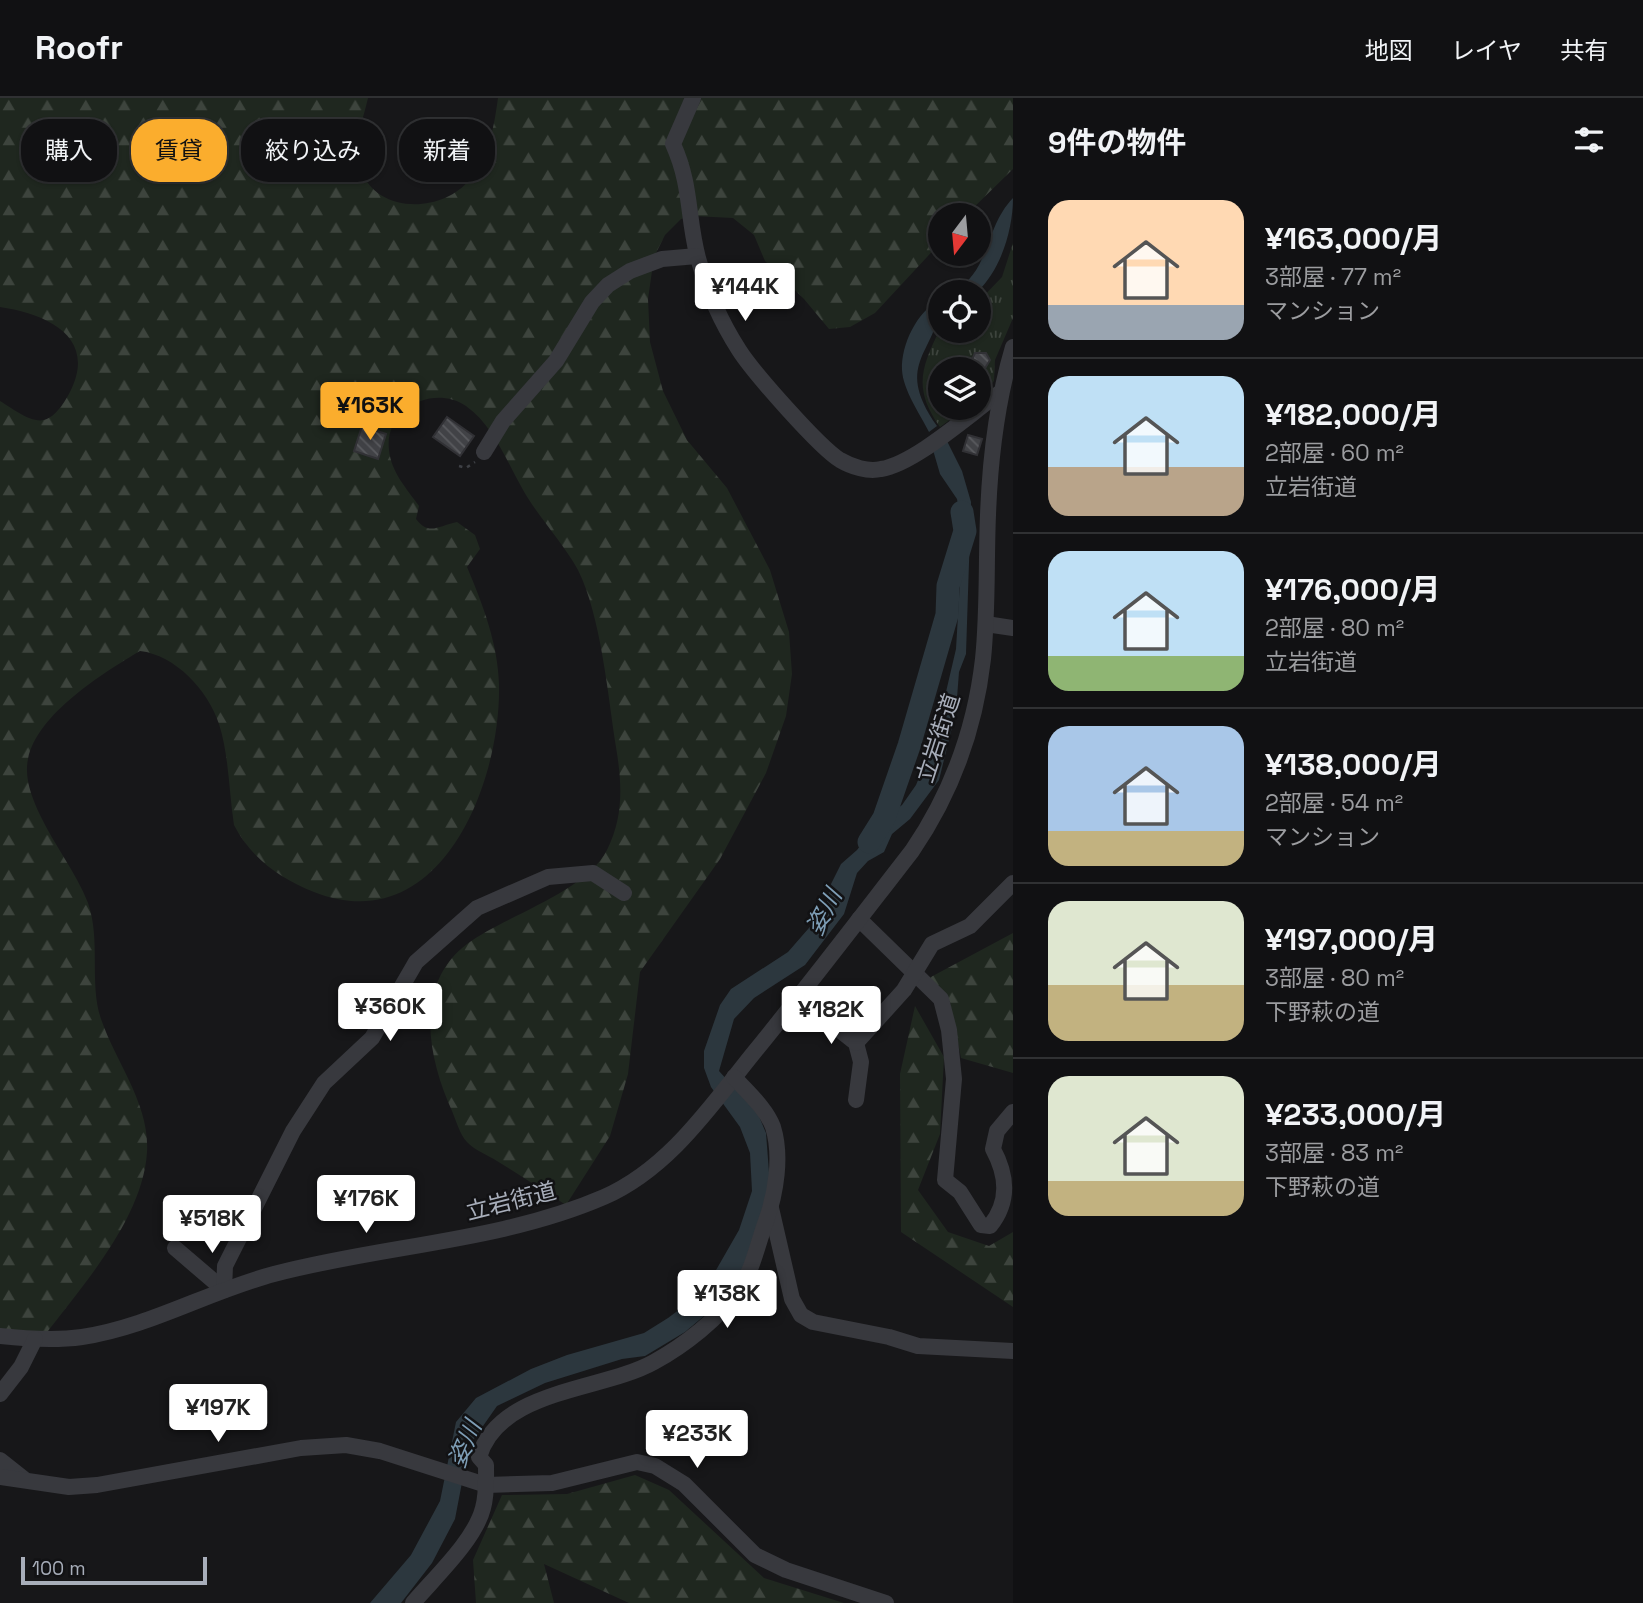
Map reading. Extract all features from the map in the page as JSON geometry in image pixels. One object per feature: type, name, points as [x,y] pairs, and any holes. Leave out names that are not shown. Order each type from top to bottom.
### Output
[{"type":"street","points":[[693,98],[673,144],[685,171],[697,256],[716,309],[740,352],[818,440],[839,459],[855,467],[879,470],[921,449],[1001,392]]},
{"type":"street","points":[[484,452],[503,421],[556,360],[592,302],[608,285],[630,271],[662,259],[697,256]]},
{"type":"street","name":"立岩街道","points":[[0,1336],[35,1339],[83,1337],[134,1325],[224,1290],[302,1267],[538,1222],[621,1189],[650,1171],[734,1077],[859,919],[931,823],[958,765],[975,705],[986,624],[989,488],[1001,392],[1013,347]]},
{"type":"street","points":[[986,624],[1013,628]]},
{"type":"street","points":[[224,1290],[225,1266],[230,1254],[293,1131],[324,1083],[372,1038],[416,962],[477,908],[548,877],[593,873],[624,893]]},
{"type":"street","points":[[856,1043],[914,974],[932,944],[970,926],[1013,883]]},
{"type":"street","points":[[859,919],[941,999],[949,1030],[954,1079],[945,1180],[960,1192],[981,1225],[990,1226],[999,1213],[1005,1192],[1002,1167],[993,1149],[997,1130],[1013,1112]]},
{"type":"street","points":[[798,997],[856,1043],[861,1062],[856,1100]]},
{"type":"street","points":[[413,1603],[475,1529],[483,1507],[478,1483],[486,1465],[479,1457],[484,1441],[513,1414],[551,1395],[603,1381],[653,1363],[691,1337],[740,1289],[771,1208],[776,1177],[773,1127],[762,1108],[734,1077]]},
{"type":"street","points":[[771,1208],[792,1299],[801,1315],[813,1322],[918,1346],[1013,1351]]},
{"type":"street","points":[[175,1248],[224,1290]]},
{"type":"street","points":[[0,1394],[20,1367],[35,1339]]},
{"type":"street","points":[[0,1477],[69,1487],[97,1485],[301,1448],[346,1445],[380,1451],[478,1483],[552,1483],[637,1462],[655,1466],[684,1484],[755,1555],[786,1570],[886,1603]]},
{"type":"street","points":[[0,1460],[24,1479]]},
{"type":"path","points":[[459,466],[466,468],[484,452]]},
{"type":"green space","points":[[0,98],[368,98],[362,119],[241,119],[241,182],[368,182],[379,194],[410,204],[443,199],[458,191],[467,182],[495,182],[494,119],[498,98],[1013,98],[1013,169],[978,203],[928,203],[928,256],[875,313],[850,327],[829,329],[804,299],[765,261],[754,235],[733,218],[694,216],[681,219],[665,235],[654,257],[648,299],[650,342],[663,391],[687,440],[727,488],[770,570],[789,632],[792,674],[786,716],[766,773],[720,859],[640,972],[628,1074],[610,1136],[566,1205],[473,1148],[465,1139],[458,1127],[437,1068],[430,1023],[438,980],[450,961],[467,944],[581,879],[607,850],[619,812],[620,786],[603,657],[593,610],[578,570],[528,499],[491,433],[466,406],[453,400],[426,399],[402,412],[394,423],[390,435],[390,458],[396,473],[419,506],[416,519],[421,524],[434,528],[457,522],[475,535],[480,549],[467,567],[493,640],[499,685],[497,725],[489,766],[474,807],[454,844],[428,874],[396,894],[358,901],[314,892],[290,881],[268,866],[249,848],[234,825],[227,761],[214,711],[188,676],[166,659],[153,654],[140,651],[91,683],[58,711],[34,742],[28,759],[28,781],[40,815],[88,903],[94,932],[96,991],[101,1019],[138,1100],[147,1152],[143,1177],[123,1226],[93,1273],[45,1335],[0,1330],[0,401],[33,419],[44,420],[52,416],[70,392],[77,373],[77,356],[73,343],[63,331],[50,322],[18,310],[0,307]]},
{"type":"green space","points":[[1013,243],[1013,318],[995,360],[994,381],[991,384],[991,357],[928,357],[928,406],[923,390],[923,378],[928,355],[934,343],[991,343],[991,288],[1002,277]]},
{"type":"green space","points":[[936,420],[950,420],[940,427]]},
{"type":"green space","points":[[1013,933],[1013,1073],[961,1058],[950,1002],[929,978]]},
{"type":"green space","points":[[915,1006],[944,1057],[940,1134],[918,1190],[948,1232],[989,1246],[1013,1232],[1013,1307],[901,1232],[900,1074]]},
{"type":"green space","points":[[635,1475],[669,1490],[764,1578],[844,1603],[629,1603],[544,1564],[554,1603],[476,1603],[473,1560],[502,1495],[567,1494]]},
{"type":"water","points":[[1013,198],[1011,223],[999,261],[987,280],[968,280],[978,266],[991,266],[991,237]]},
{"type":"water","points":[[928,308],[928,343],[921,358],[918,386],[928,411],[928,420],[933,420],[937,426],[929,432],[905,386],[902,370],[904,350],[912,330]]},
{"type":"water","points":[[946,439],[962,471],[971,502],[966,654],[959,672],[956,711],[939,780],[910,819],[892,834],[884,852],[868,861],[857,873],[844,914],[805,965],[754,998],[734,1019],[719,1071],[758,1114],[766,1133],[770,1185],[740,1277],[723,1300],[685,1332],[645,1356],[622,1359],[545,1383],[497,1406],[469,1446],[455,1519],[432,1563],[401,1603],[370,1603],[411,1555],[440,1501],[456,1422],[476,1398],[531,1369],[567,1355],[644,1333],[668,1318],[704,1291],[739,1230],[752,1191],[750,1153],[740,1127],[711,1087],[704,1068],[704,1051],[720,1005],[731,989],[788,952],[815,921],[826,907],[830,886],[841,864],[857,850],[878,823],[902,805],[916,785],[935,739],[956,649],[963,530],[957,499],[940,474],[933,450]]},
{"type":"building","points":[[975,353],[986,353],[988,357],[973,357]]},
{"type":"building","points":[[447,417],[474,436],[460,456],[433,437]]},
{"type":"building","points":[[362,426],[386,434],[378,459],[354,451]]},
{"type":"building","points":[[968,435],[982,439],[977,455],[963,451]]},
{"type":"waterway","name":"姿川","points":[[869,842],[884,818],[909,746],[947,615],[948,586],[965,531],[962,512]]}]
